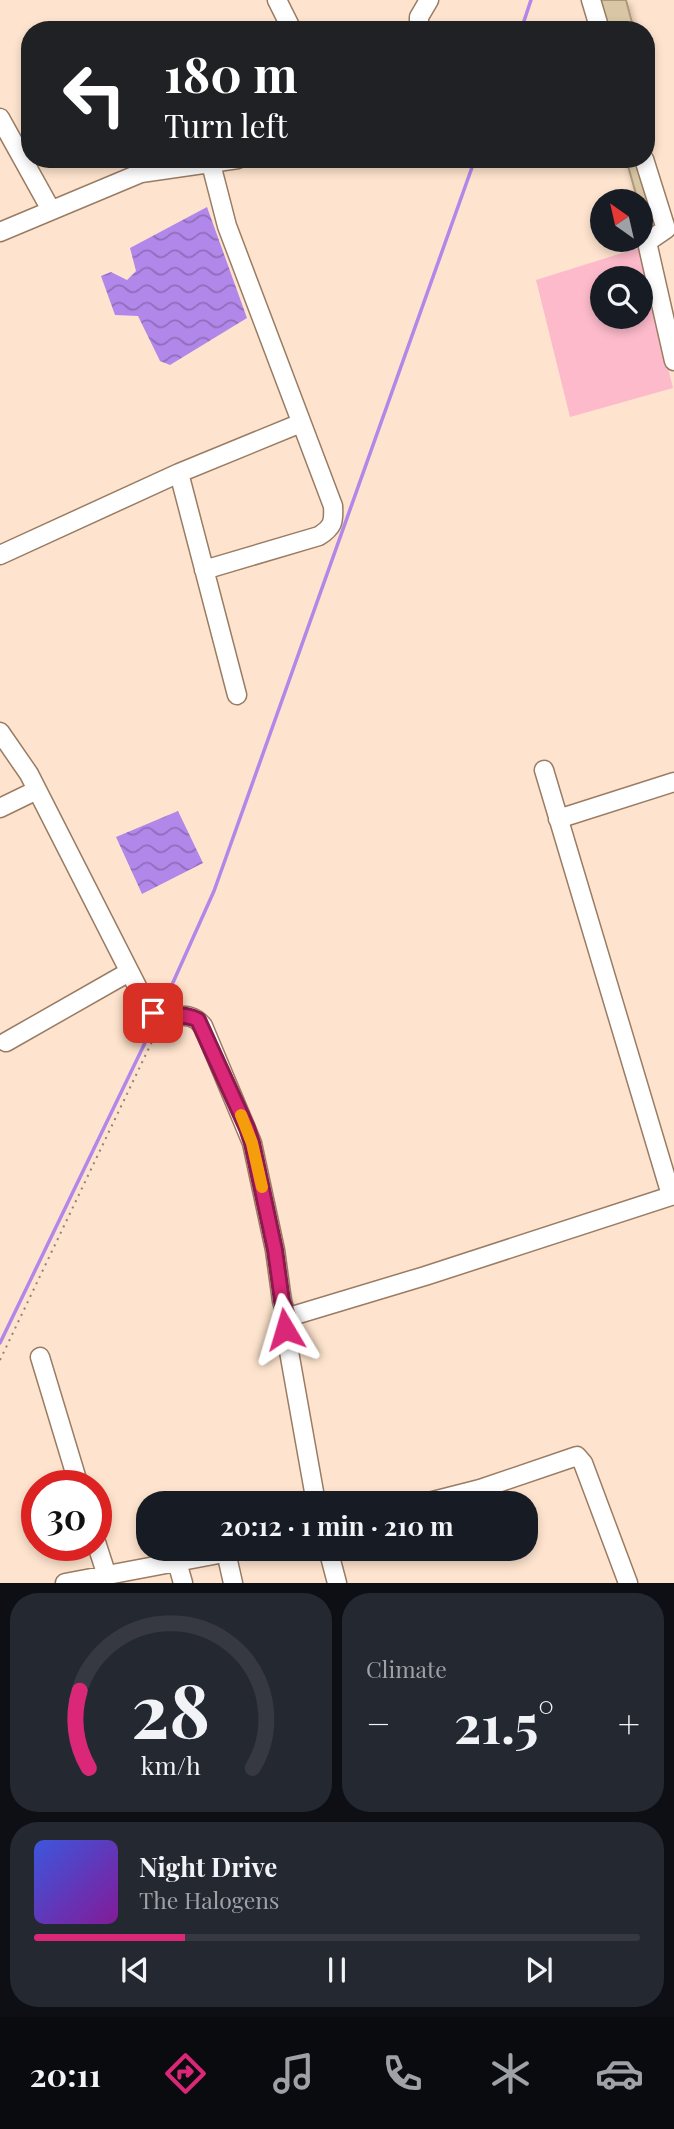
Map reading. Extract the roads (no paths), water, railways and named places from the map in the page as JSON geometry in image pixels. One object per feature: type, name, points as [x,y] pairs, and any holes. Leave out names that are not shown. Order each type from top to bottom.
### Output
[{"type":"street","points":[[277,0],[288,21]]},
{"type":"street","points":[[419,21],[429,0]]},
{"type":"street","points":[[591,0],[597,21]]},
{"type":"street","points":[[0,118],[21,156]]},
{"type":"street","points":[[28,168],[51,210]]},
{"type":"street","points":[[0,232],[141,173],[176,168]]},
{"type":"street","points":[[204,570],[319,536],[331,528],[334,521],[332,506],[227,226],[212,168]]},
{"type":"street","points":[[647,168],[666,229],[647,242],[674,361]]},
{"type":"street","points":[[0,555],[180,473],[300,423]]},
{"type":"street","points":[[180,473],[237,695]]},
{"type":"street","points":[[0,732],[29,774],[146,1004],[160,1015],[190,1016],[203,1026],[247,1128],[257,1163],[275,1250],[282,1301],[288,1319],[285,1329],[314,1491]]},
{"type":"street","points":[[288,1319],[673,1195],[544,771]]},
{"type":"street","points":[[558,819],[674,782]]},
{"type":"street","points":[[0,808],[37,790]]},
{"type":"street","points":[[6,1042],[129,972]]},
{"type":"street","points":[[40,1357],[74,1470]]},
{"type":"street","points":[[472,1491],[577,1456],[583,1463],[628,1583]]},
{"type":"street","points":[[102,1561],[107,1576]]},
{"type":"street","points":[[65,1583],[182,1561]]},
{"type":"street","points":[[228,1561],[233,1583]]},
{"type":"street","points":[[331,1561],[337,1583]]},
{"type":"street","points":[[177,1562],[183,1583]]},
{"type":"water","points":[[207,207],[247,318],[170,365],[160,361],[138,316],[115,315],[101,276],[111,272],[127,280],[136,271],[130,248]]},
{"type":"water","points":[[178,811],[203,863],[142,894],[116,837]]},
{"type":"waterway","points":[[524,21],[531,0]]},
{"type":"waterway","points":[[162,1007],[214,891],[472,168]]},
{"type":"waterway","points":[[0,1343],[157,1018]]}]
